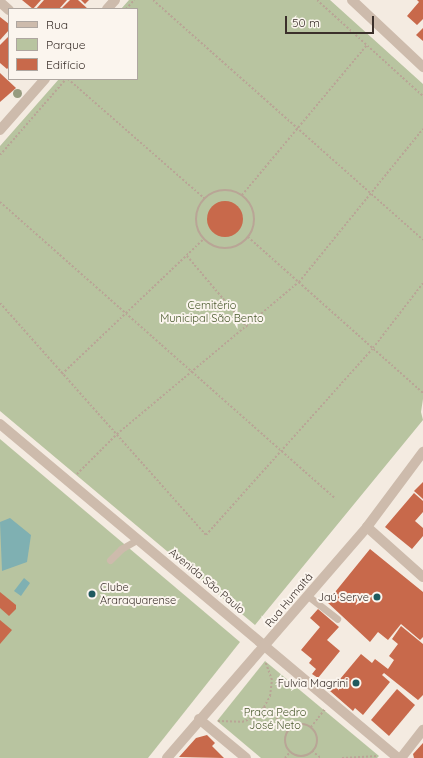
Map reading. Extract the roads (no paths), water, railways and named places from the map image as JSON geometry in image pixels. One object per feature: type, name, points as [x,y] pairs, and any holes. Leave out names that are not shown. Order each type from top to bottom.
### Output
[{"type":"street","points":[[108,8],[115,0]]},
{"type":"street","points":[[352,0],[423,67]]},
{"type":"street","points":[[0,2],[8,9]]},
{"type":"street","points":[[0,130],[44,80]]},
{"type":"street","name":"Avenida São Paulo","points":[[0,424],[398,758]]},
{"type":"street","name":"Rua Humaitá","points":[[167,758],[199,719],[266,646],[367,527],[423,452]]},
{"type":"street","points":[[367,527],[423,577]]},
{"type":"street","points":[[199,719],[246,758]]},
{"type":"street","points":[[401,758],[423,730]]},
{"type":"lane","points":[[110,560],[121,549],[138,539]]},
{"type":"lane","points":[[308,596],[338,619]]},
{"type":"water","points":[[10,518],[31,535],[27,562],[2,571],[0,522]]},
{"type":"water","points":[[24,578],[30,583],[21,596],[14,591]]},
{"type":"place","name":"Clube Araraquarense","points":[[92,594]]},
{"type":"place","name":"Jaú Serve","points":[[377,597]]},
{"type":"place","name":"Fulvia Magrini","points":[[356,683]]},
{"type":"park label","name":"Cemitério Municipal São Bento","points":[[212,312]]},
{"type":"park label","name":"Praça Pedro José Neto","points":[[275,719]]}]
